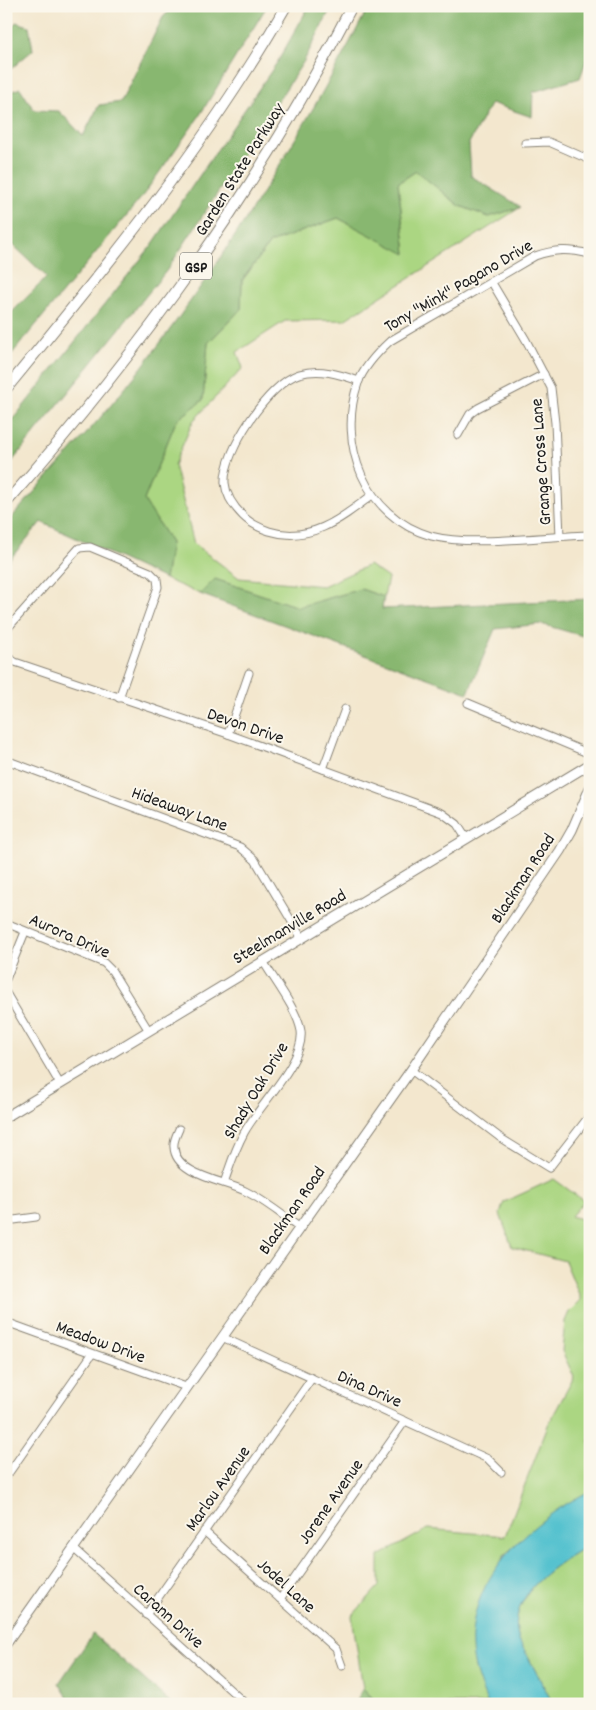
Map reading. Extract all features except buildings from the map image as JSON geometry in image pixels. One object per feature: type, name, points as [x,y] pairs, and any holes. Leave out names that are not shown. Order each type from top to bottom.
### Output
[{"type":"highway","points":[[6,389],[126,242],[185,163],[247,72],[286,6]]},
{"type":"highway","name":"Garden State Parkway","points":[[6,503],[122,367],[218,234],[296,110],[352,6]]},
{"type":"main road","name":"Steelmanville Road","points":[[6,1117],[590,764]]},
{"type":"main road","name":"Blackman Road","points":[[6,1644],[410,1070],[560,851],[572,830],[590,788]]},
{"type":"street","points":[[525,143],[549,142],[590,160]]},
{"type":"street","name":"Tony \"Mink\" Pagano Drive","points":[[590,254],[567,249],[552,250],[534,256],[390,340],[375,355],[359,382],[351,416],[351,440],[356,463],[372,494],[400,521],[416,530],[432,536],[466,540],[590,535]]},
{"type":"street","name":"Grange Cross Lane","points":[[491,282],[526,340],[551,388],[560,536]]},
{"type":"street","points":[[359,382],[324,371],[298,374],[288,380],[275,390],[241,436],[229,460],[225,485],[230,499],[247,520],[263,529],[290,535],[319,530],[372,494]]},
{"type":"street","points":[[458,434],[470,414],[478,408],[544,374]]},
{"type":"street","points":[[6,630],[70,556],[81,547],[90,547],[150,572],[158,582],[156,591],[119,698]]},
{"type":"street","name":"Devon Drive","points":[[6,656],[15,662],[228,734],[442,813],[457,824],[466,838]]},
{"type":"street","points":[[228,734],[249,673]]},
{"type":"street","points":[[468,703],[590,754]]},
{"type":"street","points":[[323,769],[345,709]]},
{"type":"street","name":"Hideaway Lane","points":[[6,760],[240,847],[255,860],[301,937]]},
{"type":"street","name":"Aurora Drive","points":[[6,923],[99,960],[108,966],[149,1031]]},
{"type":"street","points":[[6,979],[25,932]]},
{"type":"street","name":"Shady Oak Drive","points":[[224,1183],[245,1131],[294,1060],[301,1041],[301,1032],[295,1014],[262,961]]},
{"type":"street","points":[[6,993],[60,1084]]},
{"type":"street","points":[[410,1070],[502,1139],[549,1168],[555,1163],[590,1115]]},
{"type":"street","points":[[179,1129],[174,1147],[181,1162],[197,1173],[252,1194],[299,1227]]},
{"type":"street","points":[[6,1217],[14,1220],[36,1217]]},
{"type":"street","name":"Meadow Drive","points":[[6,1322],[186,1387]]},
{"type":"street","name":"Dina Drive","points":[[222,1337],[488,1459],[500,1472]]},
{"type":"street","points":[[6,1477],[92,1354]]},
{"type":"street","name":"Marlou Avenue","points":[[146,1615],[312,1378]]},
{"type":"street","name":"Jorene Avenue","points":[[280,1599],[405,1420]]},
{"type":"street","name":"Jodel Lane","points":[[204,1531],[336,1649],[342,1666]]},
{"type":"street","name":"Carann Drive","points":[[73,1548],[246,1704]]},
{"type":"green space","points":[[175,6],[203,8],[267,6],[198,118],[141,198],[6,361],[6,318],[47,277],[11,243],[6,252],[6,94],[20,88],[34,110],[59,111],[83,136],[99,105],[121,102],[163,17]]},
{"type":"green space","points":[[309,6],[332,6],[304,61],[167,270],[6,469],[6,428],[152,245],[278,61]]},
{"type":"green space","points":[[369,6],[590,6],[590,50],[580,78],[533,92],[532,117],[491,103],[469,143],[471,176],[521,207],[489,217],[460,206],[416,171],[398,183],[406,254],[338,218],[270,243],[242,280],[241,309],[208,343],[203,400],[176,421],[144,500],[171,543],[165,579],[41,522],[6,564],[6,524],[126,387],[205,280],[291,146]]},
{"type":"green space","points":[[16,22],[29,26],[33,50],[6,73],[6,36]]},
{"type":"green space","points":[[416,171],[460,206],[489,217],[521,207],[344,320],[285,321],[237,352],[243,368],[193,421],[174,465],[194,544],[239,578],[323,586],[369,565],[388,578],[384,597],[361,589],[298,607],[215,579],[200,594],[165,579],[171,543],[144,500],[176,421],[203,400],[208,343],[241,309],[242,281],[270,243],[338,218],[406,253],[398,183]]},
{"type":"green space","points":[[215,579],[298,607],[361,589],[384,597],[382,609],[590,599],[590,638],[541,624],[495,629],[468,693],[200,594]]},
{"type":"green space","points":[[554,1179],[584,1201],[571,1216],[590,1222],[590,1491],[560,1508],[504,1555],[473,1631],[475,1667],[488,1704],[378,1704],[363,1688],[352,1616],[379,1586],[379,1556],[428,1529],[505,1536],[548,1425],[574,1377],[562,1351],[565,1321],[569,1312],[580,1301],[580,1297],[565,1261],[512,1247],[500,1214],[504,1202]]},
{"type":"green space","points":[[590,1544],[590,1704],[553,1704],[519,1640],[516,1624],[519,1609],[526,1595],[550,1571]]},
{"type":"green space","points":[[93,1634],[172,1704],[72,1704],[59,1683]]},
{"type":"green space","points":[[363,1688],[378,1704],[355,1704]]},
{"type":"water","points":[[590,1491],[590,1544],[563,1561],[537,1583],[526,1595],[519,1609],[516,1624],[519,1640],[553,1704],[488,1704],[475,1668],[472,1639],[476,1611],[486,1585],[501,1562],[520,1540],[542,1521]]}]
